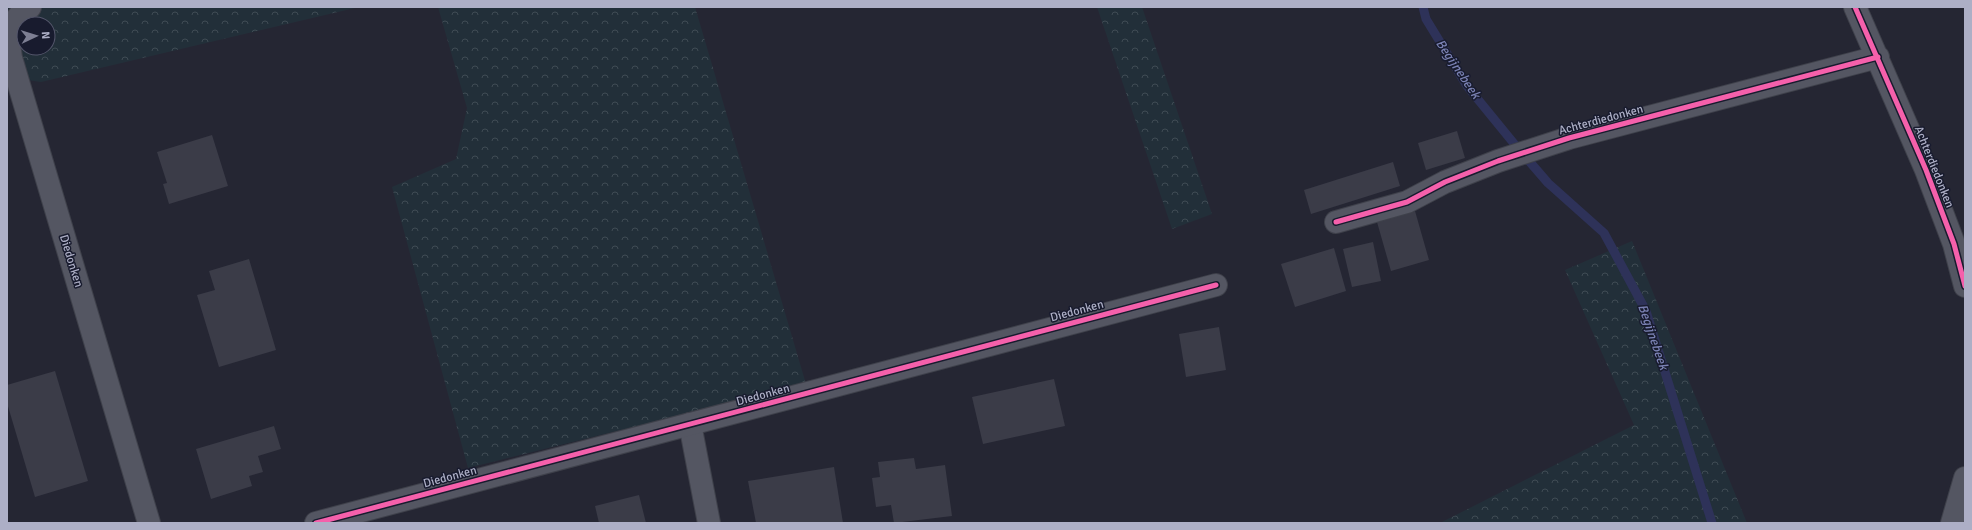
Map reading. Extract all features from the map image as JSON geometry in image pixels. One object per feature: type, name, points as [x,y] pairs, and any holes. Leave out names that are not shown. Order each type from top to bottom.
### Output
[{"type":"street","name":"Diedonken","points":[[30,7],[23,11],[7,30],[11,58],[149,523]]},
{"type":"street","name":"Achterdiedonken","points":[[1855,7],[1926,170],[1954,244],[1965,286]]},
{"type":"street","name":"Achterdiedonken","points":[[1336,222],[1407,202],[1445,182],[1498,161],[1569,138],[1878,58]]},
{"type":"street","name":"Diedonken","points":[[316,523],[1216,285]]},
{"type":"street","points":[[690,424],[709,523]]},
{"type":"street","points":[[1952,523],[1965,478]]},
{"type":"green space","points":[[7,7],[359,7],[41,82],[7,77]]},
{"type":"green space","points":[[438,7],[695,7],[806,384],[468,468],[392,187],[456,159],[467,108]]},
{"type":"green space","points":[[1097,7],[1142,7],[1212,214],[1172,229]]},
{"type":"green space","points":[[1632,241],[1747,523],[1440,523],[1634,425],[1565,270]]},
{"type":"building","points":[[1457,131],[1465,158],[1426,170],[1418,143]]},
{"type":"building","points":[[212,135],[228,186],[169,204],[163,184],[167,183],[157,152]]},
{"type":"building","points":[[1393,162],[1400,186],[1311,214],[1304,190]]},
{"type":"building","points":[[1415,211],[1429,260],[1391,271],[1377,222]]},
{"type":"building","points":[[1373,242],[1381,281],[1352,287],[1343,249]]},
{"type":"building","points":[[1334,248],[1346,291],[1295,307],[1281,264]]},
{"type":"building","points":[[249,259],[276,350],[219,367],[197,295],[215,290],[209,271]]},
{"type":"building","points":[[1219,327],[1226,370],[1186,377],[1179,334]]},
{"type":"building","points":[[55,371],[88,481],[35,497],[7,403],[7,385]]},
{"type":"building","points":[[1054,379],[1065,426],[983,444],[972,397]]},
{"type":"building","points":[[274,426],[281,449],[258,456],[263,472],[249,476],[252,486],[211,499],[196,449]]},
{"type":"building","points":[[914,458],[916,469],[945,465],[952,516],[894,523],[891,505],[876,507],[872,478],[880,477],[878,462]]},
{"type":"building","points":[[834,467],[843,523],[756,523],[748,481]]},
{"type":"building","points":[[639,495],[646,523],[599,523],[595,506]]},
{"type":"waterway","name":"Begijnebeek","points":[[1423,7],[1426,19],[1467,86],[1516,146]]},
{"type":"waterway","name":"Begijnebeek","points":[[1529,161],[1548,183],[1604,233],[1646,311],[1712,523]]},
{"type":"cycle path","points":[[1855,7],[1926,170],[1954,244],[1965,286]]},
{"type":"cycle path","points":[[1336,222],[1407,202],[1445,182],[1498,161],[1569,138],[1878,57]]},
{"type":"cycle path","points":[[316,523],[1216,285]]}]
